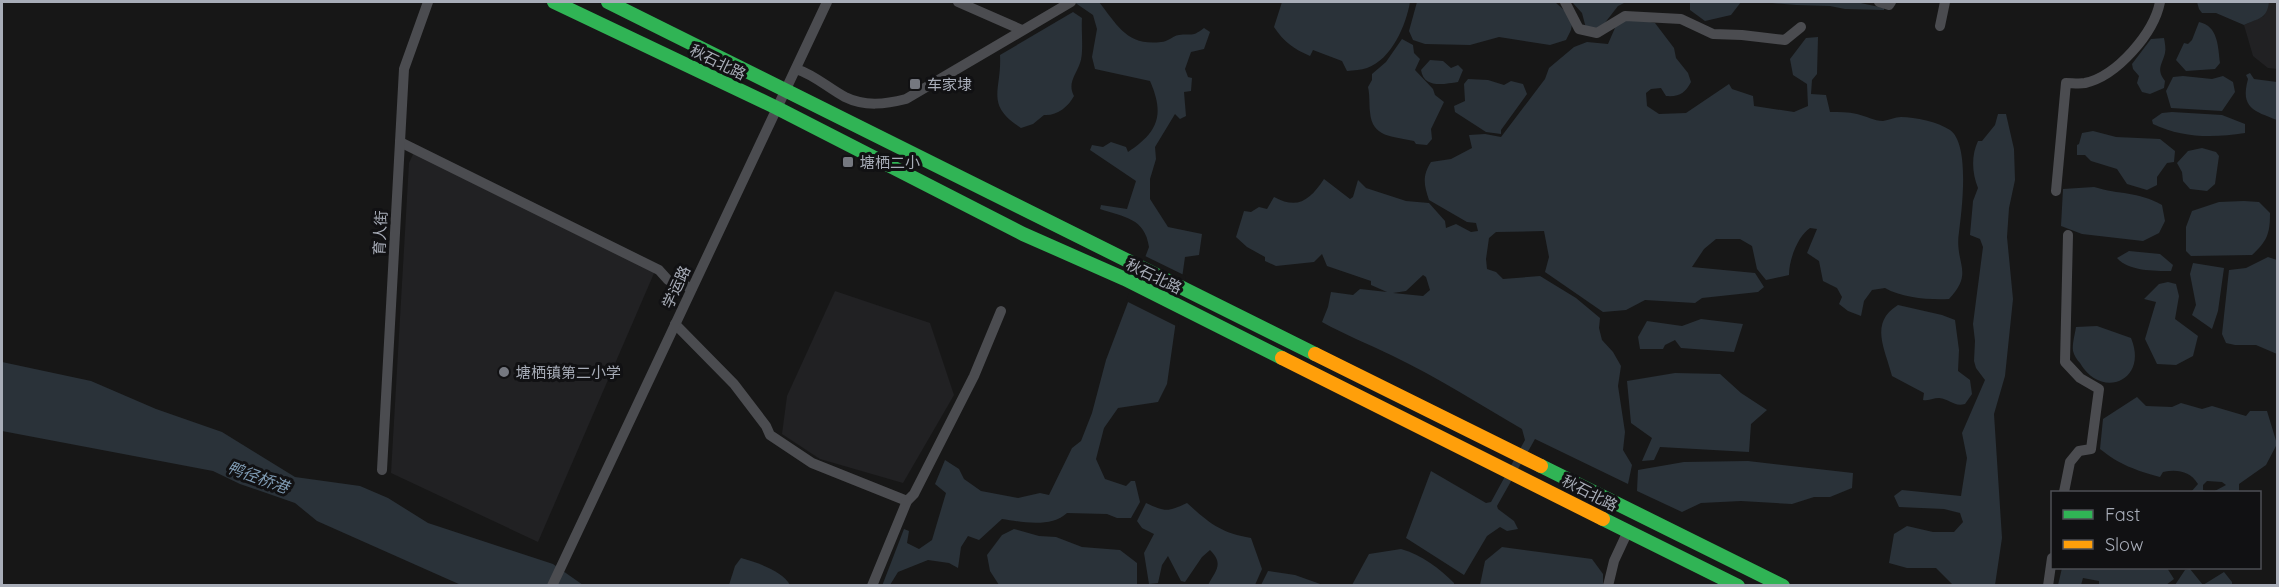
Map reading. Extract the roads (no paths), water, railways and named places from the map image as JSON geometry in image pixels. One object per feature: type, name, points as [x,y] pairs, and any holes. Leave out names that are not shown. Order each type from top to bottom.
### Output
[{"type":"main road","name":"秋石北路","points":[[554,2],[777,108],[1023,234],[1125,279],[1738,585]]},
{"type":"main road","name":"秋石北路","points":[[608,2],[785,92],[1784,585]]},
{"type":"street","name":"育人街","points":[[382,470],[404,69],[428,2]]},
{"type":"street","name":"学运路","points":[[552,585],[827,2]]},
{"type":"street","points":[[958,2],[1022,30]]},
{"type":"street","points":[[796,69],[814,77],[846,98],[879,105],[906,99],[1071,2]]},
{"type":"street","points":[[1565,2],[1579,29],[1597,33],[1625,16],[1682,19],[1713,34],[1785,40],[1801,27]]},
{"type":"street","points":[[1879,2],[1889,5],[1891,2]]},
{"type":"street","points":[[1940,26],[1945,2]]},
{"type":"street","points":[[2056,191],[2066,83],[2085,83],[2100,77],[2118,65],[2149,29],[2158,12],[2160,2]]},
{"type":"street","points":[[400,142],[659,270],[668,280],[692,288]]},
{"type":"street","points":[[2064,491],[2070,462],[2079,451],[2091,449],[2099,389],[2080,378],[2066,362],[2068,235]]},
{"type":"street","points":[[872,585],[907,501],[914,494],[974,376],[1001,311]]},
{"type":"street","points":[[675,324],[734,384],[766,426],[770,435],[812,463],[907,501]]},
{"type":"street","points":[[1608,585],[1614,561],[1628,531]]},
{"type":"street","points":[[2048,585],[2051,565]]},
{"type":"water","points":[[1074,2],[1099,2],[1124,32],[1140,41],[1163,42],[1177,36],[1194,34],[1204,28],[1210,32],[1204,49],[1191,52],[1185,69],[1188,77],[1192,78],[1191,91],[1184,92],[1186,116],[1180,119],[1175,114],[1155,147],[1156,159],[1150,179],[1150,199],[1168,227],[1202,234],[1199,255],[1185,257],[1167,384],[1158,402],[1118,408],[1104,428],[1096,459],[1105,479],[1126,486],[1131,481],[1135,481],[1140,502],[1131,518],[1117,518],[1107,514],[1067,513],[1053,521],[1045,522],[1002,519],[979,540],[968,536],[961,547],[958,568],[949,563],[928,560],[898,572],[890,585],[882,586],[904,529],[909,531],[907,543],[919,549],[932,540],[946,493],[935,484],[945,460],[959,469],[964,479],[981,491],[1018,498],[1040,493],[1049,495],[1072,448],[1081,441],[1092,413],[1106,360],[1149,247],[1147,237],[1138,224],[1100,209],[1101,205],[1127,209],[1136,181],[1090,150],[1092,145],[1103,147],[1111,142],[1126,147],[1128,152],[1138,145],[1156,122],[1158,113],[1155,93],[1150,81],[1095,69],[1092,57],[1097,29],[1093,15]]},
{"type":"water","points":[[1282,2],[1410,2],[1401,31],[1384,57],[1367,68],[1347,71],[1342,61],[1313,50],[1310,56],[1294,48],[1282,37],[1274,27]]},
{"type":"water","points":[[1417,2],[1555,2],[1573,18],[1566,40],[1550,45],[1499,37],[1470,45],[1425,44],[1413,40],[1409,31]]},
{"type":"water","points":[[1572,2],[1626,2],[1618,6],[1597,33],[1587,32],[1582,13]]},
{"type":"water","points":[[1690,2],[1741,2],[1731,15],[1705,21],[1690,10]]},
{"type":"water","points":[[1761,2],[1856,2],[1884,8],[1884,10],[1845,9]]},
{"type":"water","points":[[2197,2],[2269,2],[2264,15],[2244,25],[2216,13],[2202,13]]},
{"type":"water","points":[[1073,12],[1082,18],[1081,59],[1071,87],[1074,96],[1062,110],[1044,115],[1033,124],[1021,128],[1002,112],[999,104],[997,96],[1000,55]]},
{"type":"water","points":[[1640,20],[1655,23],[1674,48],[1676,58],[1688,73],[1691,82],[1682,94],[1666,96],[1661,88],[1651,89],[1646,93],[1647,106],[1659,114],[1686,113],[1729,84],[1732,89],[1753,96],[1754,106],[1794,112],[1808,106],[1807,84],[1793,75],[1790,59],[1806,38],[1818,37],[1817,74],[1812,80],[1811,94],[1826,95],[1830,112],[1854,113],[1880,121],[1899,117],[1913,118],[1933,122],[1950,130],[1956,137],[1962,162],[1963,193],[1958,243],[1962,267],[1961,282],[1949,299],[1916,298],[1885,288],[1872,290],[1864,301],[1861,316],[1848,311],[1839,304],[1842,297],[1837,288],[1823,281],[1819,261],[1807,253],[1817,229],[1810,228],[1795,248],[1789,275],[1766,280],[1757,269],[1752,246],[1740,239],[1716,239],[1704,249],[1692,267],[1755,273],[1764,287],[1758,292],[1702,298],[1695,303],[1645,300],[1626,310],[1603,312],[1545,272],[1549,257],[1544,231],[1496,232],[1489,238],[1487,269],[1496,272],[1503,279],[1540,276],[1576,298],[1600,318],[1599,328],[1602,340],[1613,352],[1621,366],[1618,386],[1625,432],[1623,450],[1632,465],[1628,484],[1535,439],[1497,506],[1514,521],[1518,529],[1507,531],[1500,527],[1487,536],[1464,575],[1406,538],[1431,471],[1486,503],[1491,502],[1525,440],[1522,429],[1426,373],[1322,322],[1331,292],[1353,295],[1360,289],[1387,292],[1371,285],[1371,281],[1327,266],[1322,254],[1314,262],[1276,266],[1265,261],[1265,257],[1247,247],[1236,237],[1244,211],[1251,212],[1259,207],[1267,209],[1274,197],[1290,203],[1303,201],[1324,179],[1350,199],[1353,197],[1358,180],[1366,188],[1406,201],[1429,203],[1445,221],[1446,228],[1456,224],[1471,232],[1478,231],[1476,223],[1467,222],[1429,200],[1425,181],[1431,162],[1451,159],[1472,148],[1469,135],[1485,134],[1501,137],[1545,79],[1549,68],[1574,47],[1587,42],[1608,44],[1618,21]],"holes":[[[1423,275],[1426,277],[1430,290],[1423,296],[1393,293],[1406,291]]]},
{"type":"water","points":[[2199,22],[2205,24],[2213,32],[2220,63],[2215,69],[2186,71],[2176,60],[2184,43],[2188,44],[2192,40]]},
{"type":"water","points":[[2164,38],[2165,51],[2160,70],[2165,81],[2164,88],[2150,94],[2142,92],[2137,83],[2139,76],[2132,64],[2151,39]]},
{"type":"water","points":[[1402,39],[1413,45],[1414,53],[1420,59],[1415,70],[1433,89],[1435,95],[1444,102],[1431,129],[1432,139],[1427,145],[1416,144],[1414,141],[1385,134],[1375,127],[1372,121],[1368,87],[1372,74],[1386,62]]},
{"type":"water","points":[[1430,60],[1443,61],[1451,68],[1458,65],[1463,70],[1458,82],[1435,84],[1426,80],[1421,70]]},
{"type":"water","points":[[2250,73],[2254,79],[2277,82],[2277,120],[2256,111],[2248,102],[2246,75]]},
{"type":"water","points":[[2223,76],[2233,82],[2235,92],[2222,111],[2171,108],[2166,91],[2173,77],[2212,79]]},
{"type":"water","points":[[1468,79],[1488,80],[1504,85],[1511,81],[1523,84],[1527,94],[1501,130],[1501,134],[1486,132],[1455,112],[1454,106],[1465,101],[1464,84]]},
{"type":"water","points":[[2162,113],[2222,115],[2245,124],[2245,133],[2198,136],[2175,132],[2153,124],[2152,120]]},
{"type":"water","points":[[1998,114],[2006,114],[2014,149],[2015,180],[2009,208],[2007,237],[2013,299],[2005,376],[1994,414],[2002,538],[1995,585],[1953,585],[1936,568],[1907,568],[1889,563],[1894,534],[1907,526],[1933,532],[1954,532],[1963,522],[1960,513],[1944,509],[1899,507],[1894,496],[1902,490],[1961,496],[1967,458],[1962,433],[1985,380],[1974,361],[1973,324],[1983,247],[1980,239],[1970,235],[1973,201],[1978,188],[1974,176],[1973,159],[1978,141],[1982,141],[1995,125]]},
{"type":"water","points":[[2093,131],[2116,137],[2160,139],[2175,151],[2174,162],[2167,163],[2157,177],[2157,185],[2147,190],[2127,184],[2117,169],[2091,161],[2085,155],[2077,155],[2077,145],[2082,133]]},
{"type":"water","points":[[2202,148],[2216,152],[2219,156],[2215,184],[2207,191],[2190,189],[2183,181],[2182,172],[2177,163],[2188,151]]},
{"type":"water","points":[[2094,187],[2144,197],[2162,205],[2165,221],[2159,233],[2143,241],[2082,234],[2061,226],[2063,189]]},
{"type":"water","points":[[2219,202],[2259,202],[2270,213],[2267,237],[2252,255],[2191,256],[2186,251],[2186,227],[2192,211]]},
{"type":"water","points":[[2129,251],[2160,254],[2173,265],[2171,271],[2128,266],[2117,258]]},
{"type":"water","points":[[2268,257],[2277,260],[2277,354],[2256,345],[2226,343],[2222,334],[2229,270],[2246,268]]},
{"type":"water","points":[[2193,263],[2224,268],[2218,311],[2212,329],[2192,315],[2196,305],[2190,274]]},
{"type":"water","points":[[2168,282],[2176,284],[2179,296],[2175,319],[2198,336],[2193,356],[2176,365],[2157,364],[2145,339],[2156,302],[2144,299],[2159,284]]},
{"type":"water","points":[[1898,305],[1955,320],[1959,350],[1958,371],[1970,380],[1972,394],[1965,404],[1939,398],[1923,400],[1924,393],[1892,376],[1883,346],[1882,328],[1889,312]]},
{"type":"water","points":[[1701,319],[1743,324],[1734,352],[1681,348],[1675,340],[1665,345],[1663,349],[1640,349],[1638,337],[1647,321],[1682,326]]},
{"type":"water","points":[[2097,326],[2131,338],[2135,353],[2134,365],[2128,375],[2120,380],[2110,383],[2099,381],[2089,374],[2074,354],[2076,327]]},
{"type":"water","name":"鸭径桥港","points":[[2,362],[91,381],[156,409],[222,432],[295,477],[360,486],[388,498],[428,523],[553,564],[583,585],[461,585],[317,521],[295,503],[240,484],[213,471],[2,431]]},
{"type":"water","points":[[1675,373],[1720,374],[1741,393],[1767,410],[1751,424],[1749,452],[1660,447],[1654,460],[1642,461],[1652,438],[1631,423],[1627,381]]},
{"type":"water","points":[[2137,397],[2146,406],[2172,407],[2181,403],[2202,409],[2212,406],[2246,416],[2250,411],[2267,411],[2277,444],[2266,465],[2239,484],[2239,491],[2215,491],[2226,485],[2222,482],[2207,481],[2203,485],[2203,490],[2206,491],[2192,491],[2198,484],[2187,474],[2168,471],[2163,472],[2160,477],[2128,466],[2100,449],[2103,419]]},
{"type":"water","points":[[1748,461],[1853,473],[1852,488],[1830,497],[1814,497],[1792,504],[1741,501],[1701,503],[1682,512],[1637,491],[1638,470],[1684,462]]},
{"type":"water","points":[[1146,503],[1166,510],[1187,503],[1216,526],[1251,538],[1262,569],[1255,585],[1208,585],[1218,563],[1210,550],[1202,557],[1185,582],[1181,581],[1168,556],[1162,565],[1158,583],[1149,584],[1144,553],[1154,534],[1142,528],[1137,521]]},
{"type":"water","points":[[1014,529],[1039,536],[1056,537],[1082,547],[1120,550],[1137,563],[1137,585],[999,585],[990,571],[987,555],[1002,535]]},
{"type":"water","points":[[1502,547],[1592,559],[1603,574],[1603,585],[1480,585],[1485,561]]},
{"type":"water","points":[[1401,549],[1430,563],[1448,577],[1454,585],[1352,585],[1369,554]]},
{"type":"water","points":[[741,558],[775,571],[782,575],[790,585],[729,585],[735,566]]},
{"type":"water","points":[[2062,569],[2168,569],[2174,579],[2166,585],[2099,585],[2099,581],[2083,578],[2081,585],[2058,585]]},
{"type":"water","points":[[2190,569],[2203,585],[2175,585],[2185,570]]},
{"type":"water","points":[[1268,571],[1295,575],[1323,585],[1261,585]]},
{"type":"water","points":[[2224,572],[2232,582],[2232,585],[2203,585]]},
{"type":"place","name":"车家埭","points":[[915,84]]},
{"type":"place","name":"塘栖二小","points":[[848,162]]},
{"type":"place","name":"塘栖镇第二小学","points":[[504,372]]}]
